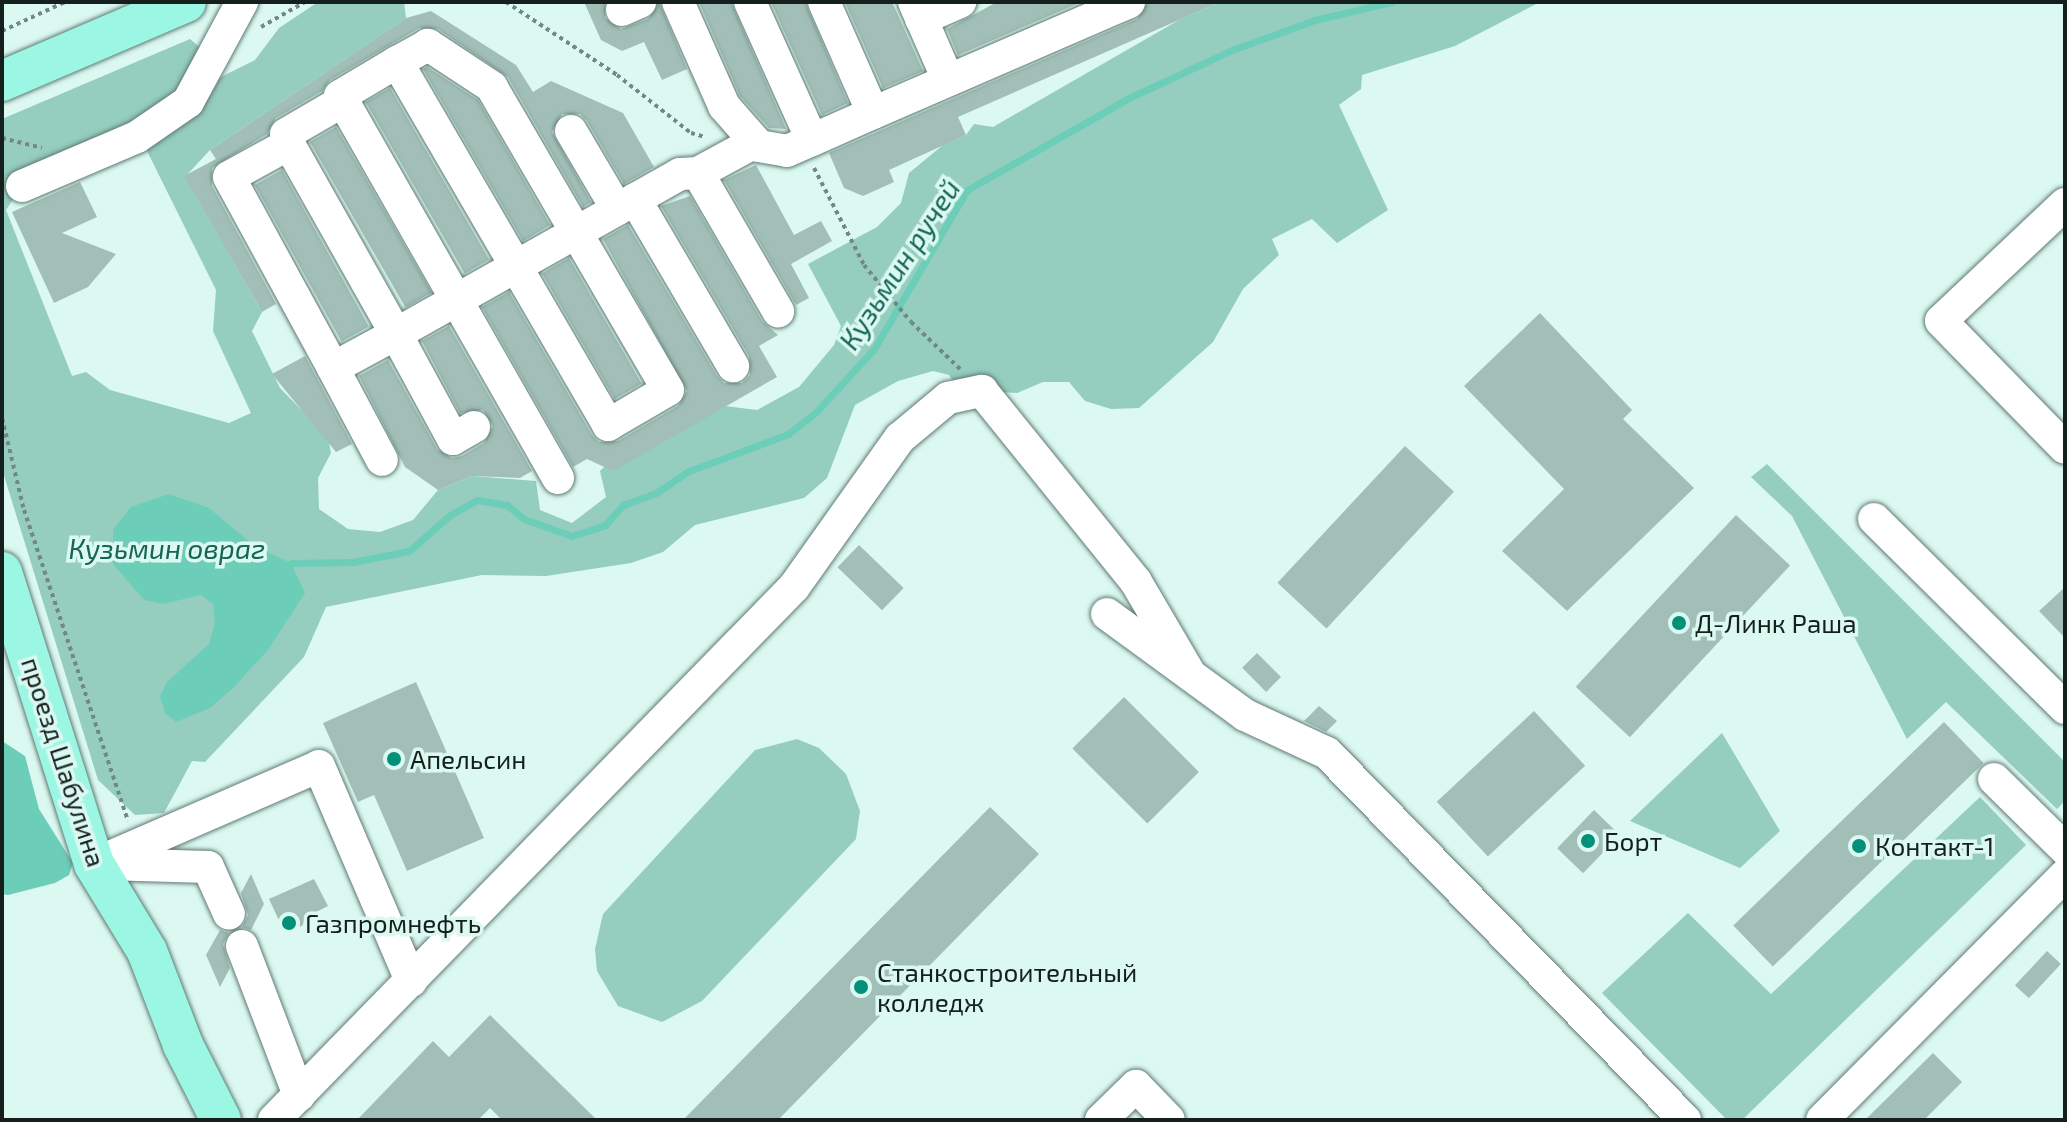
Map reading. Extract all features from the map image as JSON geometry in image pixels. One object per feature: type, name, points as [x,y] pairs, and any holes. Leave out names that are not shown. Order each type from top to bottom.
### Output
[{"type":"main road","points":[[2,81],[186,2]]},
{"type":"main road","name":"проезд Шабулина","points":[[2,572],[94,864],[147,951],[183,1045],[221,1120]]},
{"type":"street","points":[[22,186],[137,137],[188,102],[242,2]]},
{"type":"street","points":[[678,2],[724,106],[749,146]]},
{"type":"street","points":[[750,2],[808,141]]},
{"type":"street","points":[[824,2],[873,113]]},
{"type":"street","points":[[948,80],[917,10],[960,2]]},
{"type":"street","points":[[333,368],[680,174],[698,173],[749,146],[787,151],[1129,2]]},
{"type":"street","points":[[397,62],[608,425],[668,390],[492,87],[428,45],[397,62],[340,96],[558,478]]},
{"type":"street","points":[[343,101],[286,134],[289,144],[453,439],[474,427]]},
{"type":"street","points":[[571,131],[626,204],[733,366]]},
{"type":"street","points":[[289,144],[229,177],[382,460]]},
{"type":"street","points":[[698,173],[778,311]]},
{"type":"street","points":[[2065,204],[1941,321],[2065,448]]},
{"type":"street","points":[[274,1120],[794,587],[900,438],[948,398],[982,391],[1136,582],[1190,674]]},
{"type":"street","points":[[1874,519],[2065,708]]},
{"type":"street","points":[[1107,614],[1245,715],[1327,753],[1685,1120]]},
{"type":"street","points":[[94,864],[319,766],[411,981]]},
{"type":"street","points":[[1994,779],[2065,849]]},
{"type":"street","points":[[94,864],[208,867],[229,914]]},
{"type":"street","points":[[1822,1120],[2065,875]]},
{"type":"street","points":[[242,946],[299,1095]]},
{"type":"street","points":[[1101,1120],[1136,1086],[1169,1120]]},
{"type":"path","points":[[2,31],[65,2]]},
{"type":"path","points":[[506,2],[617,75],[691,133],[749,146]]},
{"type":"path","points":[[808,141],[864,265],[908,318],[982,391]]},
{"type":"path","points":[[2,418],[24,510],[136,845]]},
{"type":"shaded area","points":[[318,2],[404,2],[406,18],[210,150],[185,177],[262,312],[252,331],[280,388],[328,437],[331,453],[318,478],[319,509],[348,529],[380,532],[413,520],[438,490],[472,476],[536,481],[540,510],[572,523],[606,497],[600,471],[604,467],[725,406],[757,410],[799,387],[834,345],[841,326],[808,264],[877,227],[901,203],[909,173],[943,145],[966,135],[974,124],[993,127],[1179,20],[1220,2],[1540,2],[1455,46],[1362,75],[1361,89],[1339,105],[1388,210],[1337,243],[1312,219],[1272,239],[1279,255],[1243,289],[1213,342],[1139,408],[1111,409],[1085,401],[1069,382],[1043,382],[1017,393],[959,390],[949,375],[933,371],[898,381],[855,405],[827,478],[804,498],[695,525],[663,552],[631,563],[546,576],[482,575],[326,607],[304,657],[205,762],[192,761],[164,813],[135,815],[98,780],[2,469],[2,119],[190,39],[211,57],[195,90],[255,60],[279,28]],"holes":[[[146,149],[216,290],[213,331],[251,413],[229,423],[110,390],[86,372],[72,376],[6,210],[22,186]]]},
{"type":"shaded area","points":[[1767,464],[2065,762],[2065,801],[2057,809],[1946,702],[1907,739],[1792,516],[1751,477]]},
{"type":"shaded area","points":[[1722,733],[1780,831],[1740,868],[1630,821]]},
{"type":"shaded area","points":[[797,739],[819,748],[846,774],[860,811],[856,839],[702,1001],[662,1022],[618,1006],[597,971],[595,949],[603,914],[755,750]]},
{"type":"shaded area","points":[[1980,797],[2026,845],[1742,1120],[1727,1120],[1602,993],[1688,913],[1771,994]]},
{"type":"water","name":"Кузьмин овраг","points":[[169,494],[209,508],[256,547],[291,563],[305,593],[268,650],[232,689],[210,708],[176,722],[165,713],[160,696],[167,682],[209,644],[215,623],[213,604],[201,595],[163,604],[144,600],[113,564],[113,530],[131,507]]},
{"type":"water","points":[[2,741],[25,756],[39,809],[73,863],[69,875],[55,883],[8,895],[2,894]]},
{"type":"building","points":[[584,2],[605,2],[605,18],[621,29],[648,19],[659,2],[687,69],[662,80],[644,42],[622,51],[601,40]]},
{"type":"building","points":[[699,2],[731,2],[786,129],[769,128],[740,96]]},
{"type":"building","points":[[771,2],[805,2],[848,103],[822,115]]},
{"type":"building","points":[[845,2],[892,2],[923,71],[883,88]]},
{"type":"building","points":[[997,2],[1081,2],[958,55],[947,29]]},
{"type":"building","points":[[1148,2],[1220,2],[958,117],[966,135],[889,170],[894,182],[863,196],[844,188],[829,153],[1137,19]]},
{"type":"building","points":[[431,11],[516,65],[533,92],[551,81],[623,113],[654,167],[624,184],[587,121],[580,114],[562,114],[552,132],[591,202],[583,207],[508,77],[438,29],[419,28],[330,80],[322,91],[276,118],[267,134],[212,168],[212,186],[276,304],[262,312],[184,176],[216,159],[210,150],[406,18]]},
{"type":"building","points":[[427,67],[478,100],[550,225],[523,241],[423,69]]},
{"type":"building","points":[[390,88],[489,259],[465,273],[366,102]]},
{"type":"building","points":[[336,127],[432,292],[406,307],[310,142]]},
{"type":"building","points":[[756,165],[794,235],[821,221],[832,241],[791,264],[809,298],[796,305],[724,180]]},
{"type":"building","points":[[282,170],[369,327],[342,342],[255,185]]},
{"type":"building","points":[[80,182],[97,217],[62,233],[116,254],[88,287],[54,303],[12,212]]},
{"type":"building","points":[[690,196],[762,321],[778,335],[759,346],[777,377],[613,471],[587,459],[573,467],[482,307],[509,292],[592,435],[599,442],[618,441],[678,406],[687,391],[603,239],[628,225],[717,376],[724,383],[742,383],[750,375],[749,356],[661,206]]},
{"type":"building","points":[[569,258],[642,384],[615,399],[542,274]]},
{"type":"building","points":[[1540,313],[1632,410],[1623,419],[1694,488],[1567,611],[1502,551],[1564,489],[1464,386]]},
{"type":"building","points":[[449,326],[532,471],[520,478],[472,476],[438,490],[405,467],[359,376],[388,360],[437,449],[452,458],[462,456],[484,443],[493,426],[483,410],[460,413],[422,341]]},
{"type":"building","points":[[305,356],[352,444],[336,452],[272,374]]},
{"type":"building","points":[[1405,446],[1454,492],[1326,628],[1277,583]]},
{"type":"building","name":"Д-Линк Раша","points":[[1736,515],[1790,565],[1630,737],[1576,687]]},
{"type":"building","points":[[859,545],[904,588],[882,610],[837,567]]},
{"type":"building","points":[[2065,587],[2065,638],[2039,611]]},
{"type":"building","points":[[1257,653],[1281,677],[1266,692],[1242,668]]},
{"type":"building","name":"Апельсин","points":[[416,682],[484,838],[407,871],[374,795],[358,802],[323,723]]},
{"type":"building","points":[[1124,697],[1199,772],[1147,824],[1072,749]]},
{"type":"building","points":[[1319,706],[1337,721],[1326,732],[1304,721]]},
{"type":"building","points":[[1534,711],[1585,766],[1488,857],[1437,802]]},
{"type":"building","name":"Контакт-1","points":[[1944,722],[1984,763],[1773,967],[1733,926]]},
{"type":"building","name":"Станкостроительный колледж","points":[[990,807],[1039,854],[778,1120],[683,1120]]},
{"type":"building","name":"Борт","points":[[1594,810],[1620,835],[1583,873],[1557,848]]},
{"type":"building","points":[[251,874],[264,904],[251,930],[242,927],[248,915],[241,893]]},
{"type":"building","points":[[314,879],[328,906],[306,917],[302,926],[283,929],[269,899]]},
{"type":"building","points":[[220,930],[229,933],[223,944],[230,968],[220,987],[206,955]]},
{"type":"building","points":[[2047,951],[2061,964],[2029,998],[2015,985]]},
{"type":"building","points":[[490,1015],[597,1120],[502,1120],[490,1108],[478,1120],[357,1120],[433,1041],[449,1057]]},
{"type":"building","points":[[1933,1053],[1962,1082],[1924,1120],[1865,1120]]},
{"type":"waterway","name":"Кузьмин ручей","points":[[291,563],[353,562],[409,551],[450,515],[477,500],[507,505],[524,519],[572,536],[605,525],[623,505],[656,493],[689,471],[788,434],[816,412],[874,349],[967,190],[1131,97],[1232,50],[1315,20],[1392,2]]},
{"type":"place","name":"Д-Линк Раша","points":[[1679,623]]},
{"type":"place","name":"Апельсин","points":[[394,759]]},
{"type":"place","name":"Борт","points":[[1588,841]]},
{"type":"place","name":"Контакт-1","points":[[1859,846]]},
{"type":"place","name":"Газпромнефть","points":[[289,923]]},
{"type":"place","name":"Станкостроительный колледж","points":[[861,987]]}]
